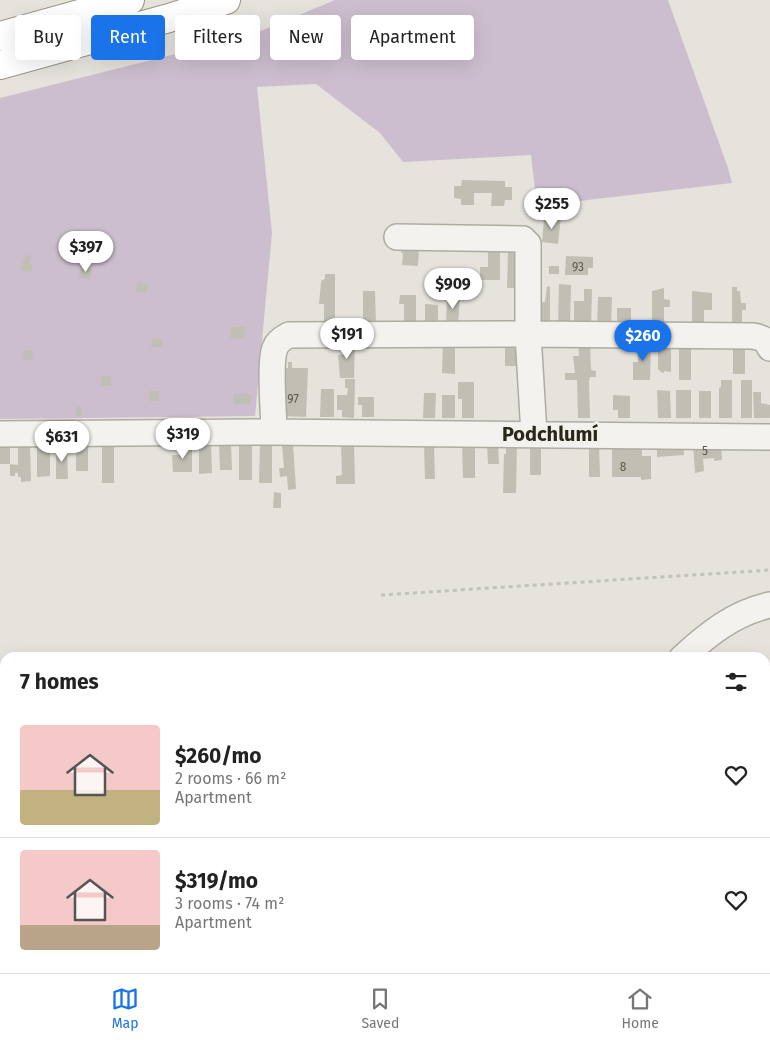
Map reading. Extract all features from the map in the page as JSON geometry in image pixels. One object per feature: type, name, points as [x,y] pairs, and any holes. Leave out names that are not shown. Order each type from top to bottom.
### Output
[{"type":"highway","points":[[0,36],[130,0]]},
{"type":"highway","points":[[0,64],[169,18],[226,0]]},
{"type":"street","points":[[397,237],[523,239],[528,244],[528,334],[534,434]]},
{"type":"street","points":[[274,432],[272,363],[274,349],[282,338],[289,335],[528,334],[752,336],[760,337],[768,342],[770,348]]},
{"type":"street","points":[[0,434],[274,432],[770,437]]},
{"type":"street","points":[[689,652],[720,625],[747,612],[770,605]]},
{"type":"path","points":[[381,595],[770,570]]},
{"type":"shaded area","points":[[335,0],[668,0],[732,183],[537,206],[531,155],[403,162],[380,133],[316,84],[257,87],[272,233],[255,416],[0,419],[0,98],[151,60],[165,60],[165,57],[175,54],[175,60],[260,60],[260,31],[270,27],[270,60],[341,60],[341,15],[299,15]]},
{"type":"building","points":[[462,180],[505,181],[505,187],[512,187],[512,200],[505,200],[504,206],[491,206],[492,193],[474,193],[474,205],[461,205],[461,199],[454,198],[454,186],[461,186]]},
{"type":"building","points":[[561,216],[558,244],[542,242],[544,219]]},
{"type":"building","points":[[100,237],[112,239],[112,248],[99,247]]},
{"type":"building","points":[[403,247],[419,248],[418,266],[402,265],[403,253],[401,253]]},
{"type":"building","points":[[488,250],[500,250],[500,280],[480,280],[480,267],[488,267]]},
{"type":"building","points":[[508,251],[521,251],[520,288],[507,288]]},
{"type":"building","points":[[25,255],[31,256],[29,264],[33,264],[31,272],[21,270]]},
{"type":"building","points":[[566,256],[593,257],[593,268],[588,268],[588,275],[565,275]]},
{"type":"building","points":[[81,266],[92,269],[90,280],[79,277]]},
{"type":"building","points":[[549,266],[559,266],[559,274],[549,274]]},
{"type":"building","points":[[325,274],[335,274],[335,326],[324,327],[324,304],[319,304],[321,282],[325,279]]},
{"type":"building","points":[[137,282],[148,284],[147,293],[136,292]]},
{"type":"building","points":[[559,284],[571,285],[570,327],[558,326]]},
{"type":"building","points":[[547,286],[550,287],[550,326],[538,326],[539,302],[545,302]]},
{"type":"building","points":[[732,287],[737,287],[737,291],[740,291],[741,303],[746,303],[746,310],[742,310],[742,328],[732,327]]},
{"type":"building","points":[[664,288],[664,299],[670,300],[670,307],[664,307],[664,327],[652,327],[652,291]]},
{"type":"building","points":[[584,289],[592,289],[591,327],[574,327],[574,301],[584,301]]},
{"type":"building","points":[[363,291],[375,291],[376,326],[363,327]]},
{"type":"building","points":[[692,291],[712,293],[712,310],[704,310],[704,327],[692,327]]},
{"type":"building","points":[[400,295],[416,295],[416,326],[404,326],[404,304],[399,304]]},
{"type":"building","points":[[447,295],[460,295],[458,326],[446,326]]},
{"type":"building","points":[[598,297],[612,297],[611,327],[597,327]]},
{"type":"building","points":[[425,304],[438,305],[438,327],[425,327]]},
{"type":"building","points":[[617,308],[631,308],[631,327],[617,327]]},
{"type":"building","points":[[231,327],[245,327],[245,338],[231,339]]},
{"type":"building","points":[[152,338],[162,339],[162,347],[151,347]]},
{"type":"building","points":[[518,340],[517,366],[505,366],[505,341]]},
{"type":"building","points":[[343,341],[355,341],[354,378],[340,378],[338,355],[343,354]]},
{"type":"building","points":[[578,341],[590,342],[591,370],[596,371],[596,377],[590,377],[589,380],[590,418],[578,418],[577,380],[565,380],[565,373],[575,373],[573,356],[579,356]]},
{"type":"building","points":[[443,342],[455,342],[455,374],[442,373]]},
{"type":"building","points":[[638,342],[651,342],[650,380],[633,380],[633,362],[638,362]]},
{"type":"building","points":[[658,342],[671,342],[671,372],[664,371],[664,373],[658,370]]},
{"type":"building","points":[[679,342],[691,342],[691,380],[679,380]]},
{"type":"building","points":[[733,342],[745,342],[745,374],[733,374]]},
{"type":"building","points":[[24,350],[33,351],[32,360],[23,359]]},
{"type":"building","points":[[288,362],[292,362],[292,368],[308,368],[306,417],[281,416],[282,368],[288,368]]},
{"type":"building","points":[[101,376],[111,376],[111,386],[101,386]]},
{"type":"building","points":[[345,379],[355,379],[354,418],[342,417],[342,410],[337,410],[337,395],[347,395],[348,388],[345,388]]},
{"type":"building","points":[[721,380],[732,380],[732,418],[719,418],[719,388],[721,387]]},
{"type":"building","points":[[741,380],[752,380],[752,418],[741,418]]},
{"type":"building","points":[[458,382],[474,382],[474,418],[462,418],[462,399],[458,399]]},
{"type":"building","points":[[321,389],[334,389],[334,417],[320,417]]},
{"type":"building","points":[[657,390],[670,391],[671,418],[658,418]]},
{"type":"building","points":[[676,390],[691,390],[691,418],[676,418]]},
{"type":"building","points":[[149,391],[159,391],[159,401],[149,401]]},
{"type":"building","points":[[699,391],[711,391],[711,418],[699,418]]},
{"type":"building","points":[[753,392],[761,392],[761,403],[770,405],[770,418],[754,418]]},
{"type":"building","points":[[424,393],[436,393],[435,418],[423,418]]},
{"type":"building","points":[[233,394],[251,394],[250,404],[233,404]]},
{"type":"building","points":[[442,395],[455,395],[455,418],[442,418]]},
{"type":"building","points":[[613,395],[630,396],[630,418],[618,418],[618,410],[613,410]]},
{"type":"building","points":[[358,397],[374,397],[374,417],[362,417],[362,405],[358,405]]},
{"type":"building","points":[[76,407],[81,407],[82,416],[76,417]]},
{"type":"building","points":[[721,441],[722,460],[714,461],[714,458],[703,459],[704,471],[695,473],[693,443]]},
{"type":"building","points":[[683,443],[684,455],[657,457],[657,444]]},
{"type":"building","points":[[219,444],[231,444],[232,470],[220,470]]},
{"type":"building","points":[[239,444],[252,444],[252,480],[239,480]]},
{"type":"building","points":[[260,444],[272,444],[272,483],[259,483]]},
{"type":"building","points":[[293,444],[296,489],[288,490],[287,476],[280,477],[279,468],[284,468],[282,445]]},
{"type":"building","points":[[354,444],[355,484],[336,484],[336,476],[342,475],[341,445]]},
{"type":"building","points":[[462,444],[475,444],[475,478],[463,478]]},
{"type":"building","points":[[487,444],[498,444],[499,464],[488,464]]},
{"type":"building","points":[[506,444],[517,444],[516,493],[503,493]]},
{"type":"building","points":[[530,444],[541,444],[541,475],[530,475]]},
{"type":"building","points":[[0,445],[10,445],[10,464],[0,464]]},
{"type":"building","points":[[179,445],[192,445],[192,472],[173,472],[172,455],[179,455]]},
{"type":"building","points":[[199,445],[211,445],[212,473],[199,474]]},
{"type":"building","points":[[424,445],[434,445],[435,479],[425,479]]},
{"type":"building","points":[[589,445],[599,445],[600,477],[589,477]]},
{"type":"building","points":[[612,445],[642,445],[642,456],[651,456],[651,479],[641,480],[641,477],[612,477]]},
{"type":"building","points":[[18,446],[30,446],[31,481],[21,482],[21,477],[18,477],[18,473],[15,473],[15,476],[10,476],[10,464],[18,465]]},
{"type":"building","points":[[37,446],[50,446],[50,476],[37,477]]},
{"type":"building","points":[[56,446],[67,446],[68,479],[56,479]]},
{"type":"building","points":[[76,446],[88,446],[88,471],[76,471]]},
{"type":"building","points":[[102,446],[114,447],[114,483],[102,483]]},
{"type":"building","points":[[274,492],[281,493],[281,508],[273,508]]},
{"type":"district","name":"Podchlumí","points":[[550,434]]}]
